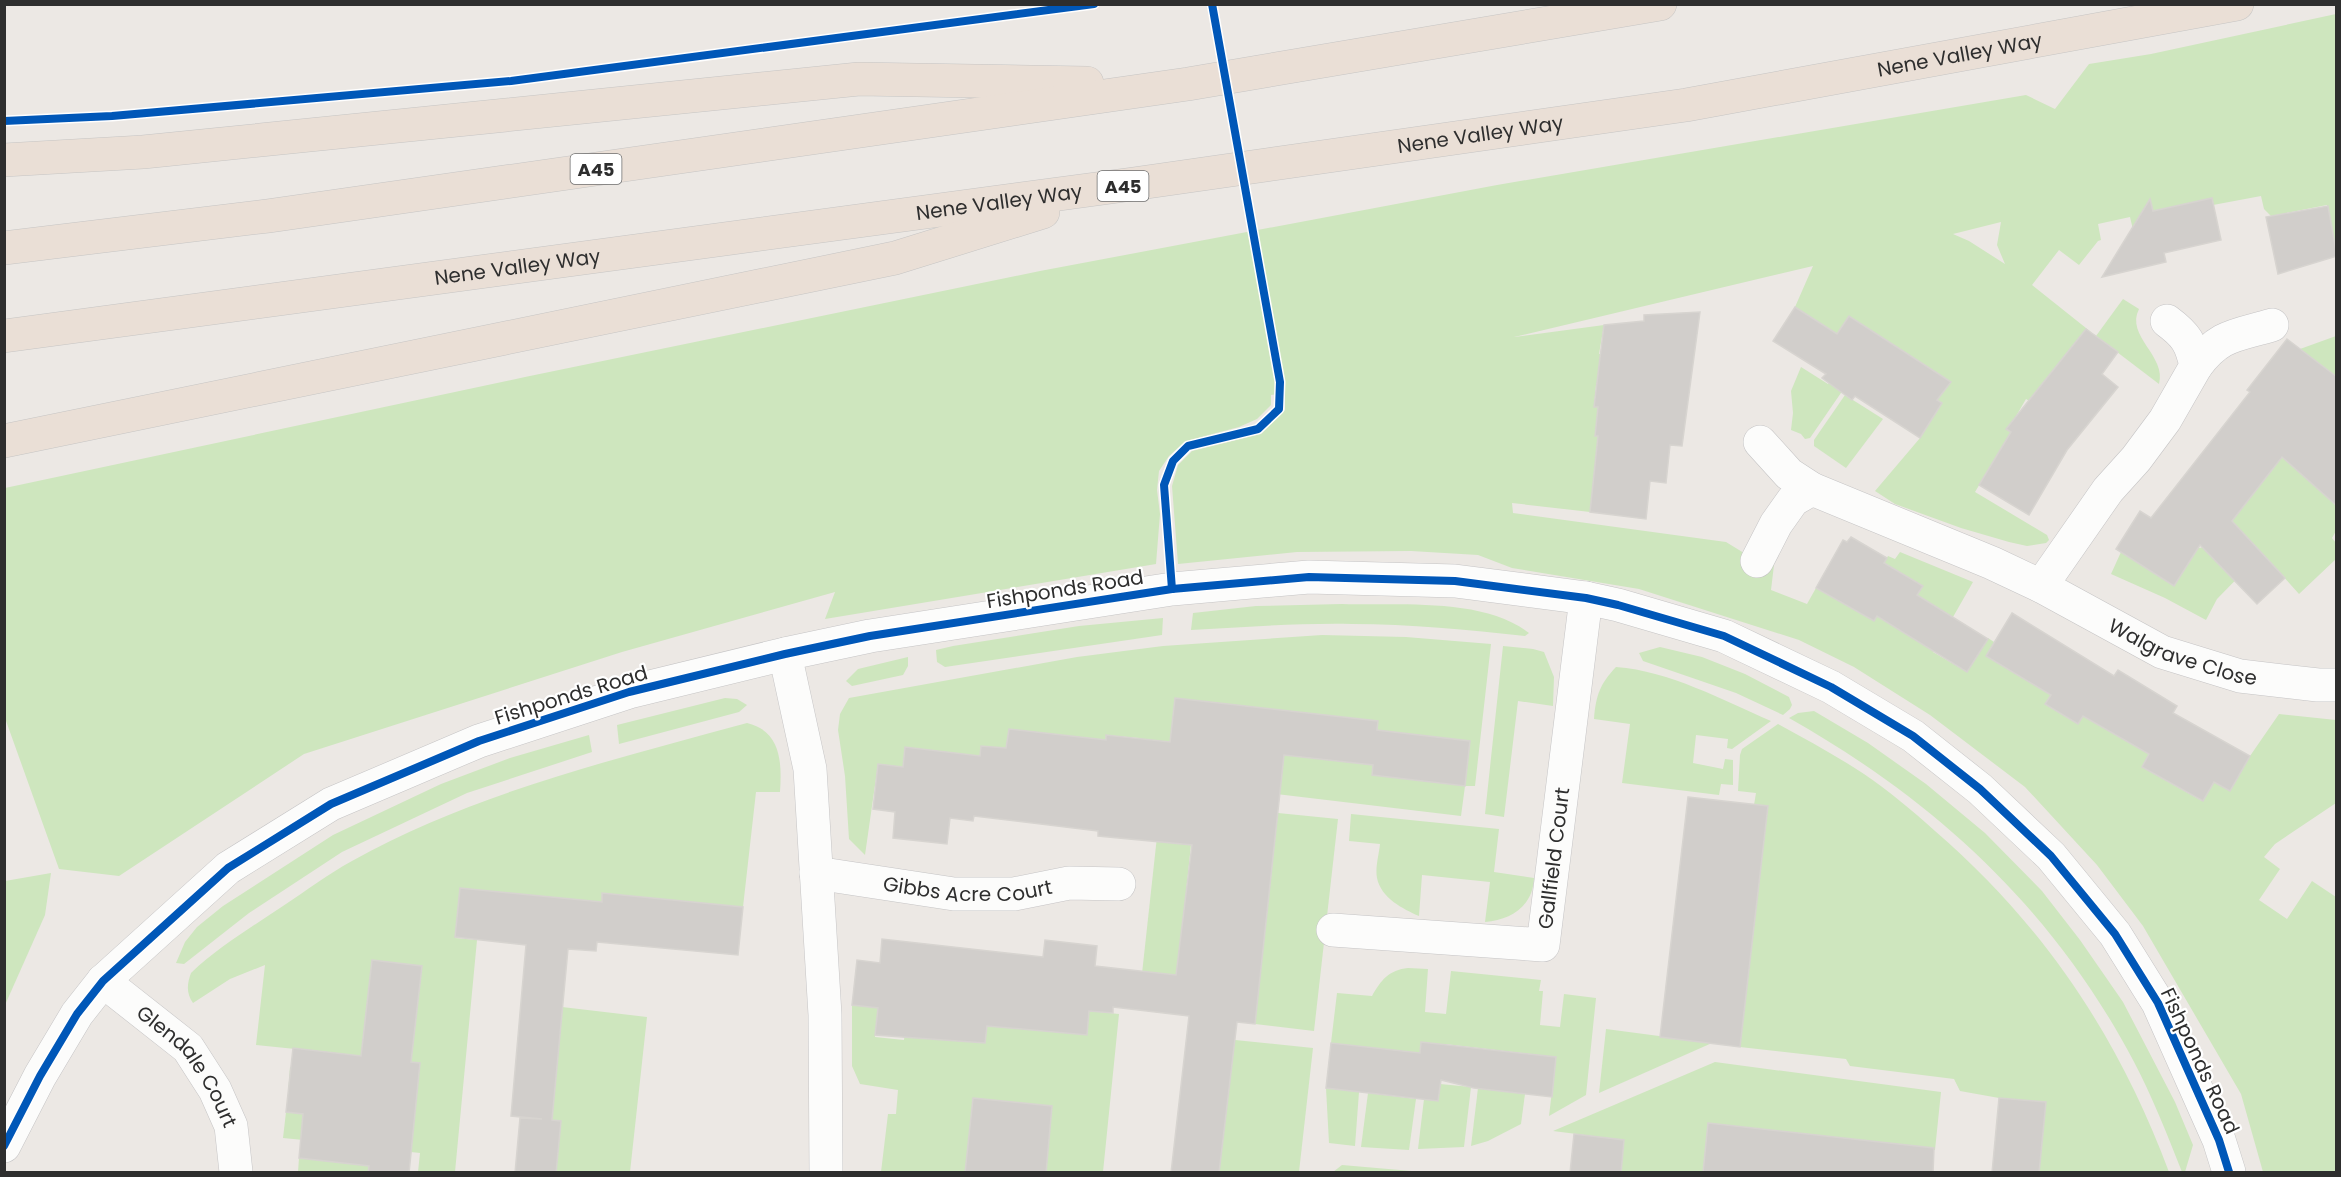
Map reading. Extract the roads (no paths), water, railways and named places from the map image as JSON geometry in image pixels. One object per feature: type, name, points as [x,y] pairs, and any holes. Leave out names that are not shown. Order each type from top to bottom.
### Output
[{"type":"highway","name":"A45","points":[[4,248],[268,216],[1188,84],[1660,4]]},
{"type":"highway","name":"Nene Valley Way","points":[[4,336],[1133,184],[1686,105],[2237,4]]},
{"type":"highway","points":[[4,160],[143,152],[859,79],[1188,84]]},
{"type":"highway","points":[[4,441],[895,258],[1133,184]]},
{"type":"street","points":[[2167,321],[2182,332],[2192,347],[2196,366]]},
{"type":"street","points":[[2041,586],[2108,490],[2136,459],[2165,420],[2196,366],[2208,350],[2222,339],[2272,325]]},
{"type":"street","name":"Walgrave Close","points":[[1760,442],[1789,474],[1812,489],[1992,563],[2041,586],[2162,652],[2240,676],[2337,685]]},
{"type":"street","points":[[1757,561],[1776,524],[1793,500],[1812,489]]},
{"type":"street","name":"Fishponds Road","points":[[4,1146],[40,1076],[77,1014],[103,981],[228,868],[331,804],[490,738],[630,692],[785,654],[870,636],[1161,591],[1309,577],[1455,581],[1586,598],[1724,636],[1821,682],[1913,736],[1980,789],[2051,856],[2115,934],[2158,1003],[2219,1140],[2229,1173]]},
{"type":"street","name":"Gallfield Court","points":[[1333,930],[1543,945],[1586,598]]},
{"type":"street","points":[[785,654],[810,769],[825,1015],[826,1173]]},
{"type":"street","name":"Gibbs Acre Court","points":[[816,873],[954,894],[1014,894],[1069,883],[1119,884]]},
{"type":"street","name":"Glendale Court","points":[[103,981],[188,1048],[215,1090],[231,1126],[236,1173]]}]
